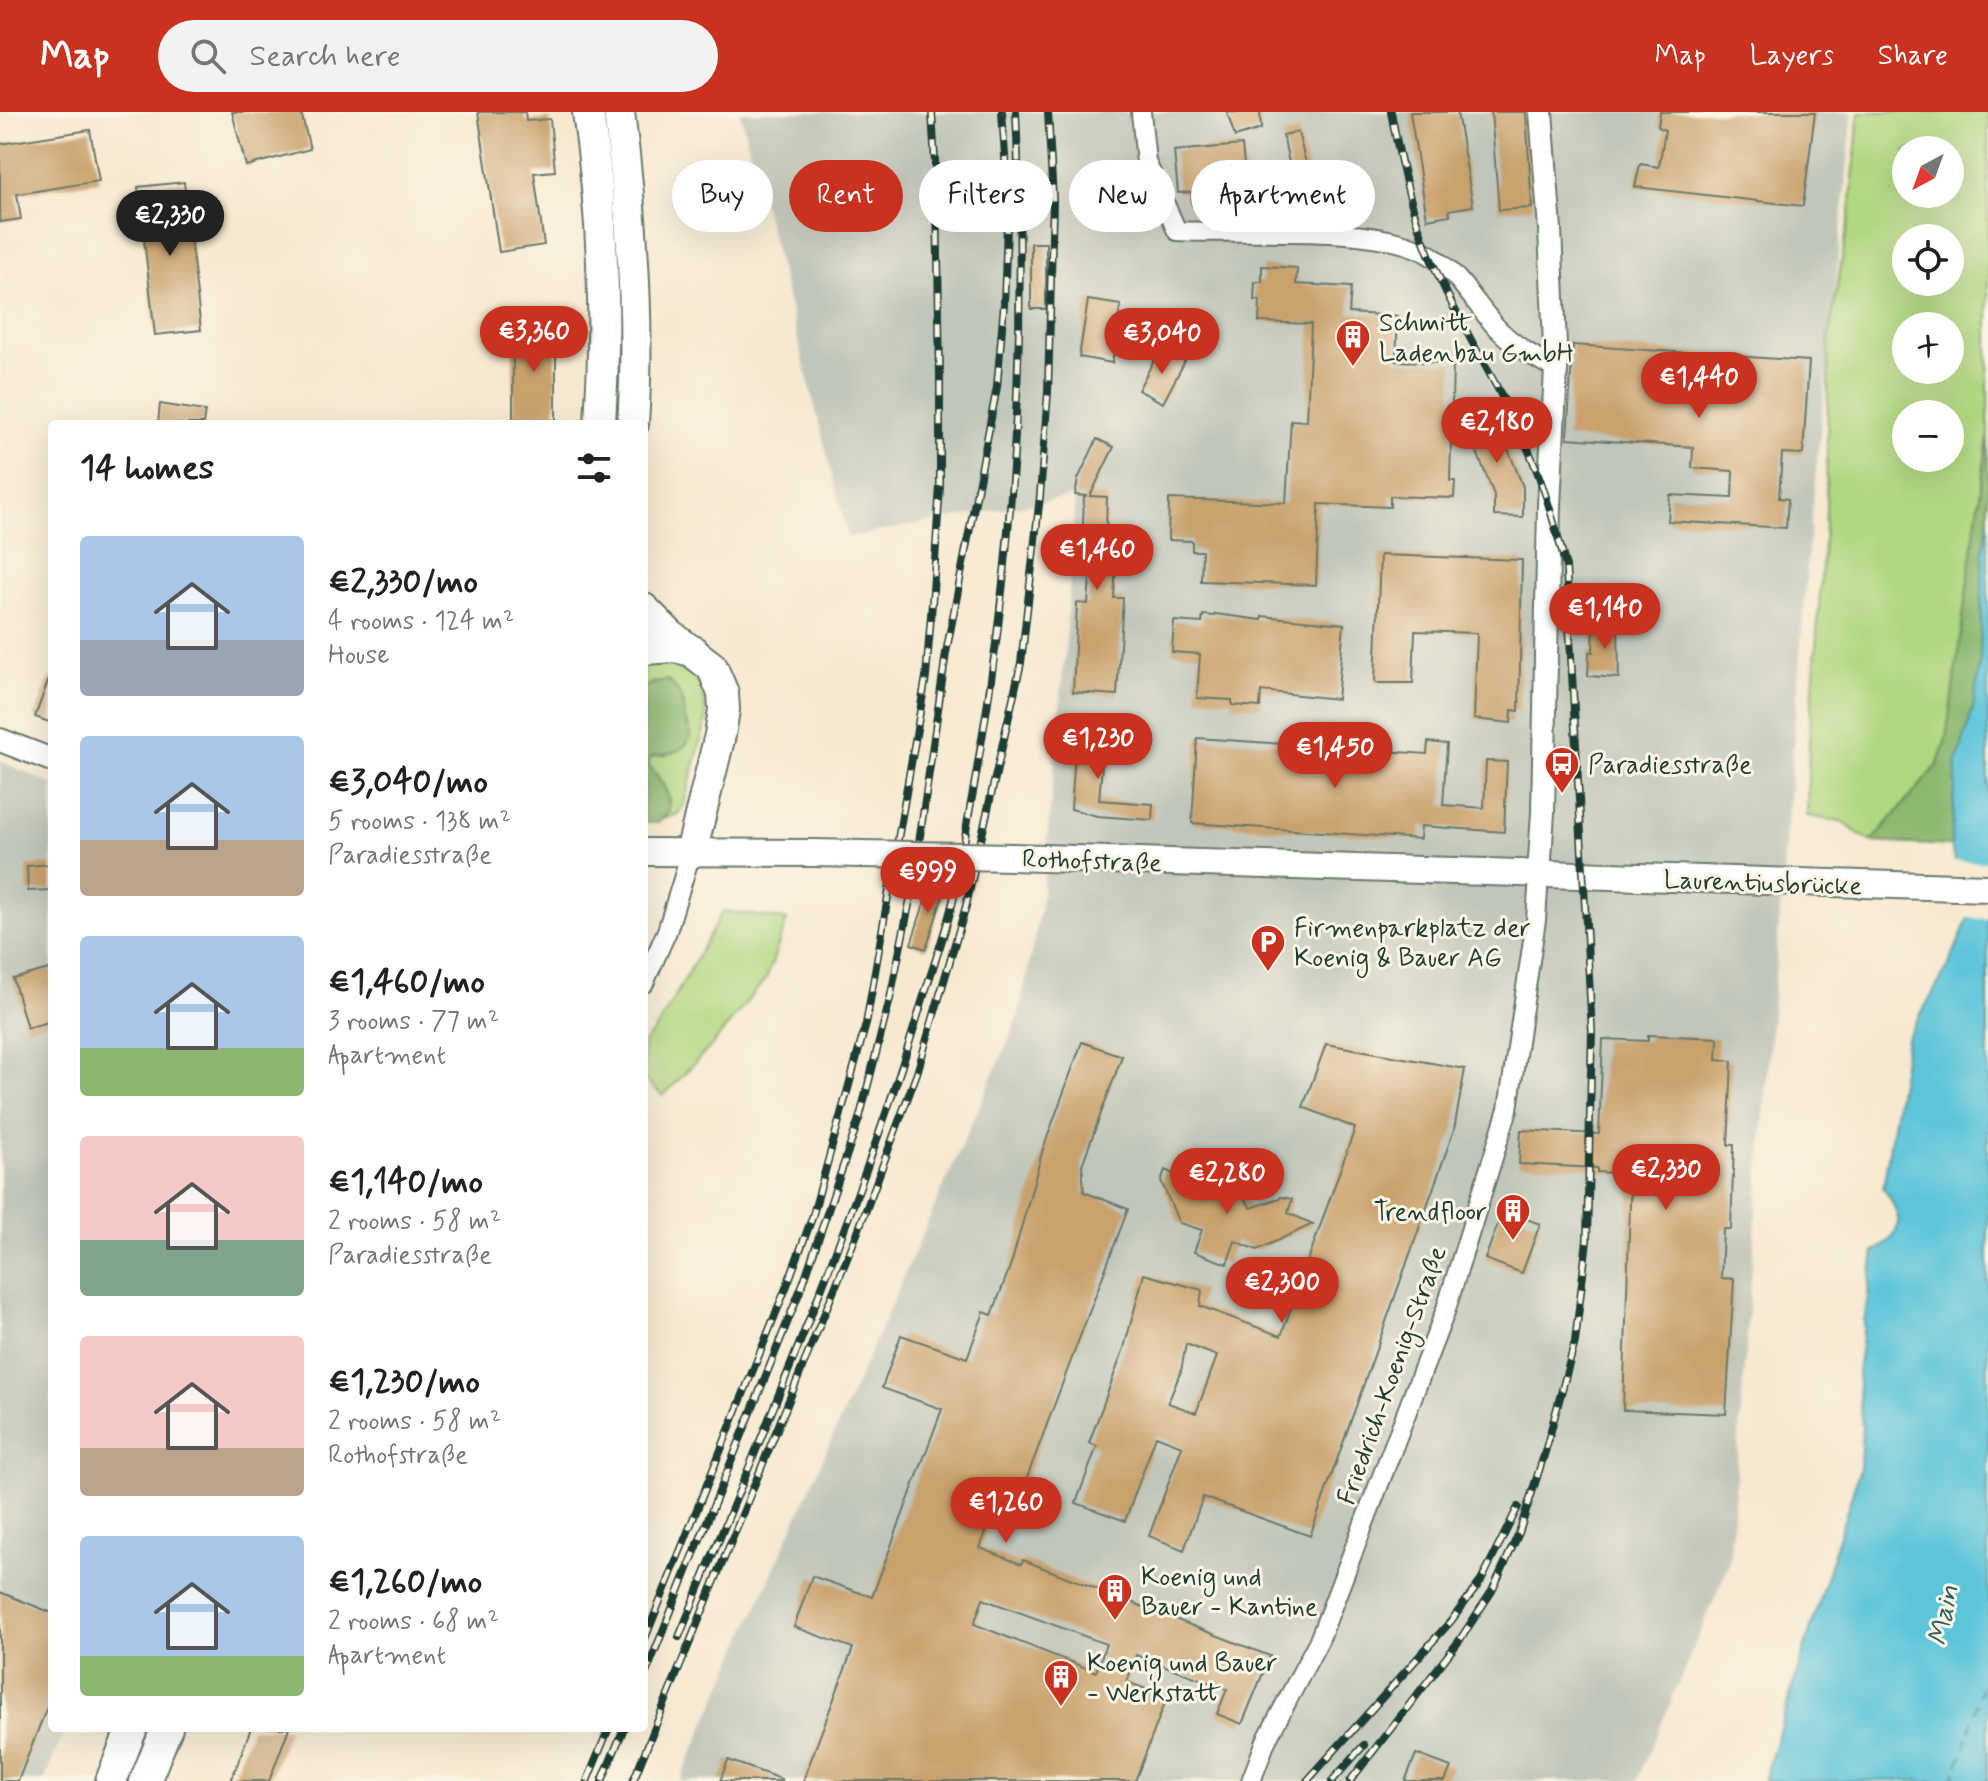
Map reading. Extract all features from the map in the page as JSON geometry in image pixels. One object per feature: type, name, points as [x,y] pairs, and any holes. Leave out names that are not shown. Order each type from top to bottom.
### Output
[{"type":"highway","points":[[588,112],[603,270],[604,365],[600,420]]},
{"type":"highway","points":[[619,112],[633,259],[637,359],[633,420]]},
{"type":"highway","points":[[648,613],[670,635],[712,667],[720,681],[724,710],[691,853]]},
{"type":"highway","points":[[648,649],[675,647],[693,651]]},
{"type":"highway","points":[[111,1781],[130,1732]]},
{"type":"highway","points":[[145,1781],[165,1732]]},
{"type":"main road","name":"Rothofstraße","points":[[648,852],[1012,857],[1539,875]]},
{"type":"main road","name":"Laurentiusbrücke","points":[[1539,875],[1988,888]]},
{"type":"street","points":[[1141,112],[1146,162],[1177,231],[1334,234],[1408,244],[1451,272],[1497,328],[1523,351],[1556,369]]},
{"type":"street","points":[[1539,875],[1549,505],[1556,369],[1541,112]]},
{"type":"street","points":[[0,740],[48,758]]},
{"type":"street","points":[[648,974],[667,931],[691,853]]},
{"type":"street","name":"Friedrich-Koenig-Straße","points":[[1251,1781],[1266,1741],[1320,1638],[1445,1312],[1508,1109],[1536,920],[1539,875]]},
{"type":"shaded area","points":[[740,112],[1853,112],[1809,540],[1729,1564],[1637,1781],[680,1781],[1018,1019],[1041,905],[1066,642],[1075,496],[848,537],[770,232],[773,232],[773,160],[752,160]]},
{"type":"shaded area","points":[[0,761],[48,782],[48,1732],[63,1732],[44,1781],[0,1781]]},
{"type":"green space","points":[[1859,112],[1988,112],[1988,437],[1953,701],[1937,766],[1871,842],[1840,821],[1807,816],[1809,743],[1826,511],[1829,334],[1850,213]]},
{"type":"green space","points":[[1988,437],[1988,521],[1983,552],[1980,663],[1973,709],[1957,762],[1951,846],[1871,842],[1937,766],[1946,739]]},
{"type":"green space","points":[[663,661],[684,668],[702,690],[706,711],[706,722],[684,804],[678,814],[663,819],[669,798],[663,784],[648,765],[651,757],[667,755],[689,726],[685,722],[684,703],[655,682],[648,685],[648,664]]},
{"type":"green space","points":[[667,680],[673,685],[680,695],[691,735],[680,750],[651,757],[648,765],[648,686]]},
{"type":"green space","points":[[648,765],[664,786],[668,798],[669,812],[658,823],[648,823]]},
{"type":"green space","points":[[723,911],[787,920],[767,977],[713,1044],[663,1096],[648,1083],[648,1038],[660,1023]]},
{"type":"water","name":"Main","points":[[1988,521],[1988,1781],[1764,1781],[1860,1468],[1862,1426],[1857,1373],[1874,1252],[1892,1238],[1898,1223],[1895,1207],[1883,1188],[1907,1038],[1949,965],[1968,919],[1951,846],[1957,762],[1973,709],[1980,663],[1983,552]]},
{"type":"pier","points":[[1951,861],[1988,862],[1988,919],[1964,918]]},
{"type":"building","points":[[232,112],[301,112],[310,149],[246,166]]},
{"type":"building","points":[[478,112],[525,112],[526,121],[550,119],[555,171],[534,173],[544,245],[499,252]]},
{"type":"building","points":[[1227,112],[1260,112],[1261,129],[1235,137]]},
{"type":"building","points":[[1410,112],[1457,112],[1473,206],[1449,210],[1450,215],[1427,219]]},
{"type":"building","points":[[1491,112],[1526,112],[1532,208],[1499,210]]},
{"type":"building","points":[[1660,112],[1815,112],[1803,206],[1635,187],[1640,164],[1659,167],[1665,130],[1658,127]]},
{"type":"building","points":[[90,130],[99,181],[17,194],[21,219],[0,222],[0,144]]},
{"type":"building","points":[[1298,132],[1305,160],[1288,160],[1283,135]]},
{"type":"building","points":[[1242,145],[1244,160],[1191,160],[1191,192],[1178,193],[1174,151]]},
{"type":"building","points":[[184,182],[201,330],[155,335],[138,187]]},
{"type":"building","points":[[1031,243],[1046,243],[1046,309],[1031,309]]},
{"type":"building","points":[[1262,266],[1297,268],[1296,284],[1351,287],[1349,313],[1398,316],[1396,361],[1453,363],[1450,481],[1455,481],[1454,498],[1390,496],[1390,507],[1319,504],[1316,585],[1201,581],[1202,551],[1192,551],[1192,541],[1168,540],[1169,499],[1286,503],[1291,420],[1307,421],[1311,324],[1259,322],[1260,300],[1254,300],[1255,282],[1262,282]]},
{"type":"building","points":[[1088,300],[1121,305],[1112,363],[1079,357]]},
{"type":"building","points":[[513,325],[556,325],[556,420],[513,420]]},
{"type":"building","points":[[1573,345],[1809,361],[1803,454],[1782,453],[1779,498],[1788,499],[1786,528],[1668,521],[1670,495],[1732,498],[1733,471],[1692,468],[1693,447],[1567,438]]},
{"type":"building","points":[[1160,349],[1185,361],[1163,403],[1138,390]]},
{"type":"building","points":[[160,404],[205,411],[204,420],[158,420]]},
{"type":"building","points":[[1493,411],[1523,487],[1523,517],[1494,516],[1494,495],[1465,422]]},
{"type":"building","points":[[1097,439],[1114,447],[1090,496],[1107,497],[1105,563],[1116,564],[1114,598],[1123,598],[1117,695],[1073,692],[1077,603],[1088,604],[1092,550],[1082,550],[1084,496],[1087,496],[1075,495],[1078,479]]},
{"type":"building","points":[[1380,555],[1522,560],[1519,711],[1512,710],[1511,723],[1474,719],[1477,633],[1415,631],[1413,683],[1375,683]]},
{"type":"building","points":[[1203,615],[1344,624],[1337,699],[1261,691],[1260,707],[1232,705],[1232,700],[1197,698],[1200,654],[1172,652],[1174,621],[1202,623]]},
{"type":"building","points":[[1594,623],[1618,623],[1619,678],[1588,676]]},
{"type":"building","points":[[48,681],[48,722],[35,717]]},
{"type":"building","points":[[1077,728],[1105,730],[1099,800],[1153,804],[1152,820],[1097,816],[1071,809]]},
{"type":"building","points":[[1197,738],[1427,754],[1428,742],[1447,744],[1443,805],[1484,808],[1486,761],[1507,762],[1504,832],[1421,826],[1420,839],[1192,823]]},
{"type":"building","points":[[48,864],[48,890],[28,891],[27,866]]},
{"type":"building","points":[[931,882],[946,886],[926,949],[911,944]]},
{"type":"building","points":[[48,969],[48,1022],[27,1028],[13,979]]},
{"type":"building","points":[[1648,1035],[1718,1038],[1717,1060],[1732,1061],[1728,1145],[1734,1145],[1731,1229],[1723,1229],[1721,1278],[1734,1279],[1726,1414],[1623,1410],[1631,1174],[1597,1172],[1597,1168],[1519,1164],[1521,1130],[1599,1134],[1603,1039],[1648,1041]]},
{"type":"building","points":[[1082,1042],[1122,1056],[1082,1165],[1084,1192],[1128,1209],[1011,1520],[993,1513],[980,1548],[1021,1564],[1023,1560],[1270,1656],[1242,1724],[1217,1714],[1227,1689],[1136,1655],[1127,1682],[1167,1697],[1135,1781],[803,1781],[853,1648],[794,1627],[812,1576],[872,1597],[942,1409],[882,1388],[901,1335],[967,1358],[984,1312],[992,1315],[1012,1261],[1043,1149]],"holes":[[[983,1599],[1106,1644],[1096,1672],[974,1624]]]},
{"type":"building","points":[[1326,1044],[1465,1069],[1454,1130],[1310,1536],[1203,1497],[1184,1550],[1149,1536],[1182,1446],[1156,1436],[1125,1521],[1076,1503],[1097,1446],[1089,1443],[1124,1348],[1144,1274],[1202,1290],[1200,1306],[1281,1336],[1355,1128],[1303,1107]],"holes":[[[1186,1344],[1217,1356],[1196,1413],[1168,1403],[1181,1371]]]},
{"type":"building","points":[[1184,1161],[1194,1165],[1209,1192],[1222,1188],[1232,1191],[1242,1195],[1251,1208],[1282,1197],[1292,1199],[1288,1213],[1313,1224],[1257,1250],[1235,1241],[1227,1264],[1194,1252],[1202,1230],[1179,1223],[1161,1181],[1165,1170],[1178,1176]]},
{"type":"building","name":"Trendfloor","points":[[1503,1210],[1540,1224],[1522,1273],[1485,1259]]},
{"type":"building","points":[[0,1592],[48,1611],[48,1704],[18,1781],[0,1781]]},
{"type":"building","points":[[249,1732],[287,1732],[269,1781],[231,1781]]},
{"type":"building","points":[[1416,1754],[1451,1767],[1445,1781],[1405,1781]]},
{"type":"building","points":[[728,1760],[781,1779],[781,1781],[720,1781]]},
{"type":"ferry route","points":[[1952,1781],[1965,1748],[1988,1662]]},
{"type":"railway","points":[[648,1631],[812,1218],[866,1024],[926,677],[933,591],[940,486],[940,378],[937,196],[932,112]]},
{"type":"railway","points":[[648,1668],[804,1281],[860,1116],[890,999],[913,885],[946,653],[997,387],[1008,200],[1002,112]]},
{"type":"railway","points":[[679,1637],[836,1251],[893,1094],[953,901],[987,708],[1008,538],[1020,283],[1016,112]]},
{"type":"railway","points":[[633,1781],[857,1234],[917,1073],[966,906],[1021,663],[1040,496],[1048,392],[1053,200],[1048,112]]},
{"type":"railway","points":[[1350,1781],[1459,1641],[1492,1591],[1519,1533],[1575,1342],[1587,1240],[1592,1031],[1566,567],[1535,466],[1510,411],[1450,300],[1422,237],[1406,184],[1391,112]]},
{"type":"railway","points":[[1307,1781],[1451,1621],[1481,1581],[1518,1507]]},
{"type":"railway","points":[[587,1781],[607,1732]]},
{"type":"railway","points":[[602,1781],[622,1732]]},
{"type":"railway","points":[[1332,1781],[1364,1745]]},
{"type":"place","name":"Schmitt Ladenbau GmbH","points":[[1353,368]]},
{"type":"place","name":"Paradiesstraße","points":[[1562,795]]},
{"type":"place","name":"Firmenparkplatz der Koenig & Bauer AG","points":[[1268,973]]},
{"type":"place","name":"Trendfloor","points":[[1513,1242]]},
{"type":"place","name":"Koenig und Bauer - Kantine","points":[[1115,1622]]},
{"type":"place","name":"Koenig und Bauer - Werkstatt","points":[[1061,1708]]}]
